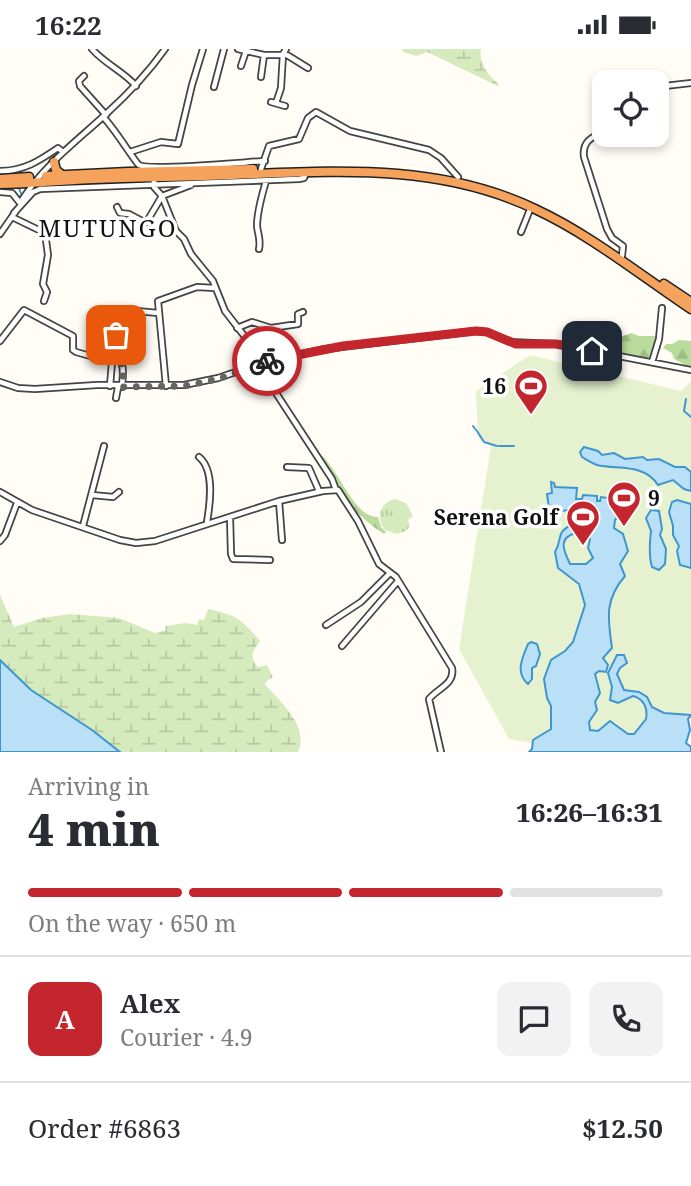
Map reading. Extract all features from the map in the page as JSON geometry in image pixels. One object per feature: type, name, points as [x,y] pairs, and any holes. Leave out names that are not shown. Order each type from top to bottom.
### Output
[{"type":"highway","points":[[54,162],[56,170],[62,175]]},
{"type":"highway","points":[[0,182],[16,183],[62,175],[263,165],[391,168],[458,177],[491,186],[547,209],[597,238],[691,302]]},
{"type":"highway","points":[[0,182],[38,179],[154,181],[203,176],[306,173],[382,172],[425,176],[481,188],[531,207],[588,238],[691,309]]},
{"type":"highway","points":[[16,183],[27,193]]},
{"type":"street","points":[[92,49],[136,86]]},
{"type":"street","points":[[0,234],[38,179],[136,86],[165,49]]},
{"type":"street","points":[[130,152],[161,142],[178,144],[203,49]]},
{"type":"street","points":[[214,87],[224,49]]},
{"type":"street","points":[[238,49],[264,55],[284,52],[307,68]]},
{"type":"street","points":[[241,67],[246,51]]},
{"type":"street","points":[[284,52],[281,88],[273,102],[285,106]]},
{"type":"street","points":[[261,77],[264,55]]},
{"type":"street","points":[[83,76],[79,81],[80,86],[142,166],[263,165],[271,145],[301,138],[308,118],[316,112],[350,131],[429,150],[441,158],[458,177]]},
{"type":"street","points":[[669,86],[691,83]]},
{"type":"street","points":[[592,139],[583,150],[584,157],[607,229],[612,238],[622,246],[622,256]]},
{"type":"street","points":[[0,171],[35,164],[58,148],[64,152]]},
{"type":"street","points":[[13,215],[33,192],[40,189],[154,181],[194,184],[266,181],[304,178],[306,173]]},
{"type":"street","points":[[117,207],[120,213],[129,214],[146,223],[162,196],[194,184],[203,176]]},
{"type":"street","points":[[154,181],[176,231],[205,270],[225,311],[249,342],[258,364],[358,521],[379,564],[398,581],[452,668],[450,681],[429,699],[440,752]]},
{"type":"street","points":[[259,249],[261,239],[257,228],[258,218],[266,181]]},
{"type":"street","points":[[0,192],[12,193],[20,203]]},
{"type":"street","points":[[521,232],[531,207]]},
{"type":"street","points":[[13,215],[45,233],[48,255],[43,284],[47,292],[44,301]]},
{"type":"street","points":[[166,386],[158,313],[160,299],[197,287],[215,288]]},
{"type":"street","points":[[652,362],[659,339],[662,307]]},
{"type":"street","points":[[0,341],[23,310],[73,336],[73,350],[76,352],[112,362],[110,386]]},
{"type":"street","points":[[116,398],[123,364],[119,358],[107,353],[107,349],[137,311],[158,313]]},
{"type":"street","points":[[237,328],[252,322],[271,328],[298,324],[299,314],[303,312]]},
{"type":"street","points":[[0,382],[18,388],[35,389],[166,386],[206,381],[258,364],[343,346],[476,331],[487,332],[516,344],[556,344],[691,370]]},
{"type":"street","points":[[83,526],[104,446]]},
{"type":"street","points":[[199,457],[204,461],[209,486],[207,522]]},
{"type":"street","points":[[287,467],[308,467],[319,491]]},
{"type":"street","points":[[0,492],[43,514],[120,540],[145,543],[279,501],[319,491],[336,490]]},
{"type":"street","points":[[92,495],[113,497],[119,492]]},
{"type":"street","points":[[279,501],[282,540]]},
{"type":"street","points":[[0,541],[5,535],[17,503]]},
{"type":"street","points":[[230,517],[233,559],[270,560]]},
{"type":"street","points":[[326,625],[361,602],[390,573]]},
{"type":"street","points":[[342,646],[398,581]]},
{"type":"green space","points":[[402,49],[481,49],[485,69],[499,84],[498,86],[427,52],[416,56],[403,52]]},
{"type":"green space","points":[[631,333],[655,336],[660,341],[661,349],[648,358],[616,352],[615,349],[620,345],[613,340]]},
{"type":"green space","points":[[679,340],[691,341],[691,368],[674,359],[672,353],[663,348],[666,344]]},
{"type":"green space","name":"Serena Golf","points":[[530,355],[681,391],[691,381],[691,719],[674,714],[656,715],[645,720],[634,734],[628,734],[615,722],[594,731],[552,730],[538,736],[532,743],[509,739],[459,649],[491,446],[478,438],[476,391]]},
{"type":"green space","points":[[319,454],[361,509],[378,517],[386,532],[384,534],[364,519],[345,499]]},
{"type":"green space","points":[[395,499],[406,503],[413,516],[408,520],[410,526],[406,531],[397,534],[385,530],[380,516],[382,507]]},
{"type":"green space","points":[[0,595],[14,627],[42,618],[70,614],[119,618],[155,633],[166,630],[165,626],[186,623],[197,625],[199,619],[204,620],[208,609],[232,616],[243,623],[260,641],[253,651],[253,660],[258,667],[267,665],[273,677],[264,683],[296,723],[301,742],[298,752],[120,752],[31,690],[0,659]]},
{"type":"water","points":[[584,447],[602,455],[614,453],[625,459],[659,459],[675,467],[685,467],[691,472],[691,491],[673,480],[658,485],[638,470],[595,464],[582,457],[580,452]]},
{"type":"water","points":[[551,482],[555,487],[577,488],[576,499],[582,499],[583,495],[597,496],[597,501],[600,501],[601,497],[615,499],[621,513],[615,520],[614,528],[623,534],[628,551],[620,564],[625,576],[614,593],[609,610],[612,648],[603,658],[608,665],[606,672],[599,671],[595,674],[600,693],[595,702],[597,710],[589,722],[590,730],[598,731],[610,721],[628,734],[634,734],[646,719],[644,705],[637,697],[633,696],[618,703],[610,700],[612,687],[608,673],[617,655],[624,655],[627,663],[617,674],[624,690],[639,692],[647,697],[652,707],[664,713],[691,715],[688,719],[690,730],[686,743],[691,747],[691,752],[529,752],[533,740],[551,729],[551,706],[544,679],[551,660],[573,642],[585,605],[579,584],[558,568],[555,552],[561,533],[572,525],[574,517],[569,510],[554,512],[553,508],[549,508],[547,494],[552,493]],"holes":[[[580,531],[588,534],[588,548],[593,558],[586,564],[570,564],[564,550],[564,542],[570,535]]]},
{"type":"water","points":[[677,500],[691,504],[691,568],[680,565],[677,551],[679,546],[673,535],[669,512],[672,502]]},
{"type":"water","points":[[651,510],[659,511],[662,529],[660,535],[666,549],[665,564],[659,570],[652,567],[650,557],[651,531],[646,518]]},
{"type":"water","points":[[531,642],[537,644],[540,654],[536,666],[532,668],[532,679],[528,684],[522,675],[521,665]]},
{"type":"water","points":[[0,660],[31,690],[120,752],[0,752]]},
{"type":"waterway","points":[[19,188],[22,196]]},
{"type":"waterway","points":[[6,190],[22,196]]},
{"type":"waterway","points":[[686,399],[684,411],[691,417]]},
{"type":"waterway","points":[[473,426],[476,430]]},
{"type":"waterway","points":[[477,431],[484,442],[497,446]]},
{"type":"waterway","points":[[499,446],[514,446]]},
{"type":"way so far","points":[[116,335],[107,353],[119,358],[123,364],[122,387],[184,386],[218,379],[267,361]]},
{"type":"place","name":"16","points":[[531,416]]},
{"type":"place","name":"9","points":[[624,528]]},
{"type":"place","name":"Serena Golf","points":[[583,547]]},
{"type":"district","name":"MUTUNGO","points":[[108,227]]},
{"type":"route","points":[[267,361],[343,346],[476,331],[487,332],[516,344],[556,344],[592,351]]}]
